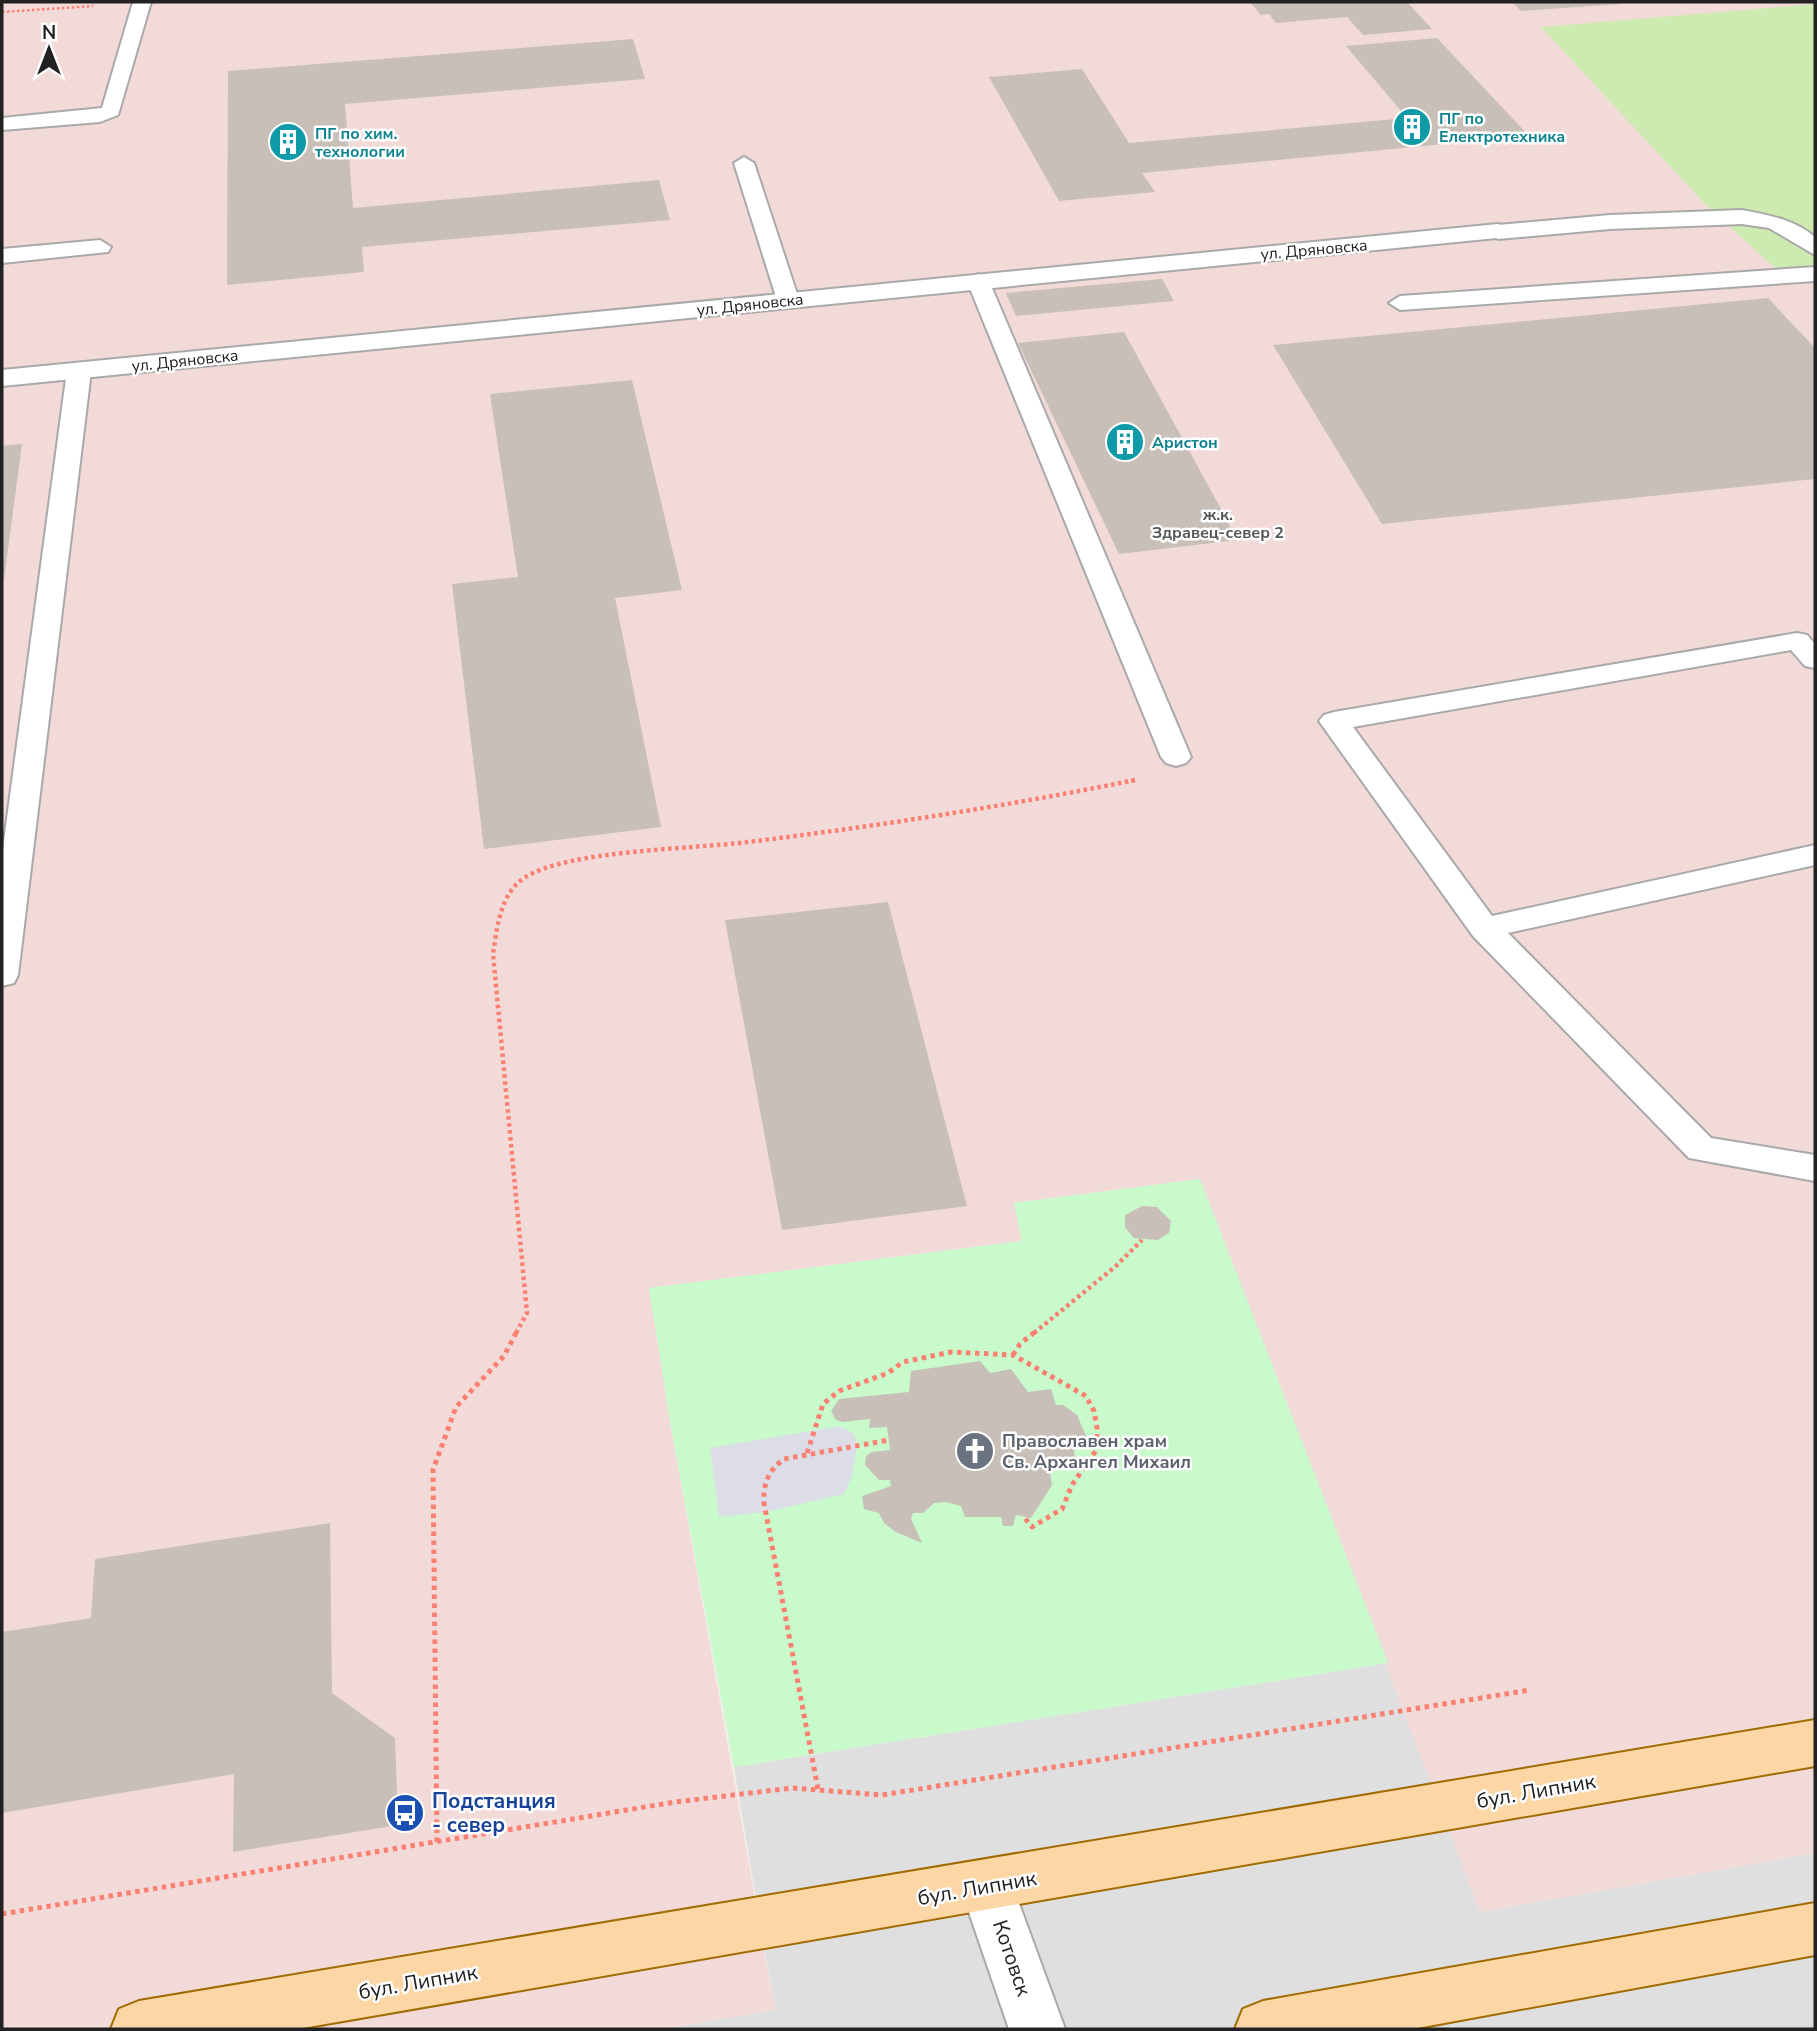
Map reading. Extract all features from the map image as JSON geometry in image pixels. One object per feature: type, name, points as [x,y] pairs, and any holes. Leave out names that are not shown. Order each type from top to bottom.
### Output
[{"type":"main road","name":"бул. Липник","points":[[139,2029],[1815,1743]]},
{"type":"main road","points":[[1263,2029],[1815,1929]]},
{"type":"street","name":"ул. Дряновска","points":[[2,378],[1498,232]]},
{"type":"street","name":"Котовск","points":[[987,1886],[1037,2029]]},
{"type":"lane","points":[[2,124],[100,116],[111,111],[142,2]]},
{"type":"lane","points":[[744,163],[788,300]]},
{"type":"lane","points":[[1498,232],[1637,220],[1742,217],[1775,223],[1800,235],[1815,248]]},
{"type":"lane","points":[[2,256],[100,247]]},
{"type":"lane","points":[[1400,303],[1815,274]]},
{"type":"lane","points":[[978,281],[1176,757]]},
{"type":"lane","points":[[3,957],[79,371]]},
{"type":"lane","points":[[1815,660],[1797,642],[1334,721],[1484,928],[1701,1149],[1815,1168]]},
{"type":"lane","points":[[1484,928],[1815,855]]},
{"type":"path","points":[[2,12],[142,2]]},
{"type":"path","points":[[437,1842],[433,1470],[456,1407],[504,1356],[527,1313],[493,954],[503,902],[524,878],[565,862],[701,848],[1026,803],[1143,779],[1176,757]]},
{"type":"path","points":[[1013,1355],[1020,1344],[1116,1266],[1142,1240]]},
{"type":"path","points":[[807,1453],[823,1404],[839,1391],[915,1359],[951,1352],[1013,1355],[1086,1396],[1094,1411],[1097,1428],[1097,1449],[1072,1485],[1062,1509],[1032,1527],[1024,1517]]},
{"type":"path","points":[[818,1789],[762,1495],[763,1480],[773,1466],[784,1459],[889,1440]]},
{"type":"path","points":[[2,1914],[675,1802],[792,1788],[882,1795],[1530,1690]]},
{"type":"shaded area","points":[[2,2],[1815,2],[1815,1853],[1480,1912],[1200,1179],[1014,1203],[1022,1241],[649,1288],[671,1427],[775,2010],[661,2029],[2,2029]]},
{"type":"shaded area","points":[[835,1427],[844,1428],[854,1434],[857,1444],[852,1476],[844,1494],[766,1512],[719,1517],[710,1448]]},
{"type":"shaded area","points":[[1388,1663],[1480,1912],[1815,1853],[1815,2029],[661,2029],[775,2010],[734,1767]]},
{"type":"green space","points":[[1815,4],[1815,275],[1787,279],[1704,203],[1541,27]]},
{"type":"green space","points":[[1200,1179],[1388,1663],[734,1767],[671,1427],[649,1288],[1022,1241],[1014,1203]]},
{"type":"building","points":[[1250,2],[1407,2],[1432,29],[1363,35],[1347,17],[1276,23],[1269,14],[1261,15]]},
{"type":"building","points":[[1512,2],[1620,2],[1620,4],[1521,11]]},
{"type":"building","name":"ПГ по Електротехника","points":[[1437,38],[1529,136],[1142,173],[1155,192],[1059,201],[989,77],[1082,69],[1129,143],[1407,118],[1346,46]]},
{"type":"building","name":"ПГ по хим. технологии","points":[[633,39],[645,79],[345,104],[353,208],[659,180],[670,220],[362,247],[364,272],[227,285],[228,71]]},
{"type":"building","points":[[1162,279],[1174,301],[1016,316],[1006,293]]},
{"type":"building","points":[[1768,298],[1815,348],[1815,479],[1382,524],[1273,345]]},
{"type":"building","name":"Аристон","points":[[1124,332],[1238,540],[1119,554],[1018,343]]},
{"type":"building","points":[[632,380],[682,590],[615,598],[661,827],[484,849],[452,584],[518,577],[490,394]]},
{"type":"building","points":[[22,444],[3,587],[2,587],[2,446]]},
{"type":"building","points":[[888,902],[967,1206],[782,1230],[725,920]]},
{"type":"building","points":[[1142,1206],[1157,1207],[1171,1221],[1169,1233],[1158,1240],[1134,1238],[1125,1227],[1125,1215]]},
{"type":"building","name":"Православен храм Св. Архангел Михаил","points":[[980,1361],[990,1373],[1011,1369],[1028,1392],[1051,1389],[1056,1405],[1063,1405],[1077,1415],[1087,1438],[1074,1450],[1075,1458],[1048,1460],[1052,1485],[1031,1518],[1016,1515],[1013,1526],[1003,1526],[1001,1517],[965,1517],[961,1506],[946,1502],[934,1503],[923,1513],[913,1513],[911,1519],[922,1543],[896,1532],[884,1523],[879,1513],[864,1509],[862,1496],[891,1486],[890,1480],[879,1480],[865,1465],[866,1456],[872,1452],[890,1450],[887,1427],[869,1428],[870,1419],[843,1422],[836,1420],[831,1411],[839,1399],[909,1392],[911,1371]]},
{"type":"building","points":[[330,1523],[332,1693],[395,1738],[398,1825],[233,1852],[234,1774],[2,1813],[2,1632],[91,1618],[95,1559]]},
{"type":"place","name":"ПГ по Електротехника","points":[[1412,127]]},
{"type":"place","name":"ПГ по хим. технологии","points":[[288,142]]},
{"type":"place","name":"Аристон","points":[[1125,442]]},
{"type":"place","name":"Православен храм Св. Архангел Михаил","points":[[975,1451]]},
{"type":"place","name":"Подстанция - север","points":[[405,1813]]},
{"type":"district","name":"ж.к. Здравец-север 2","points":[[1218,523]]}]
